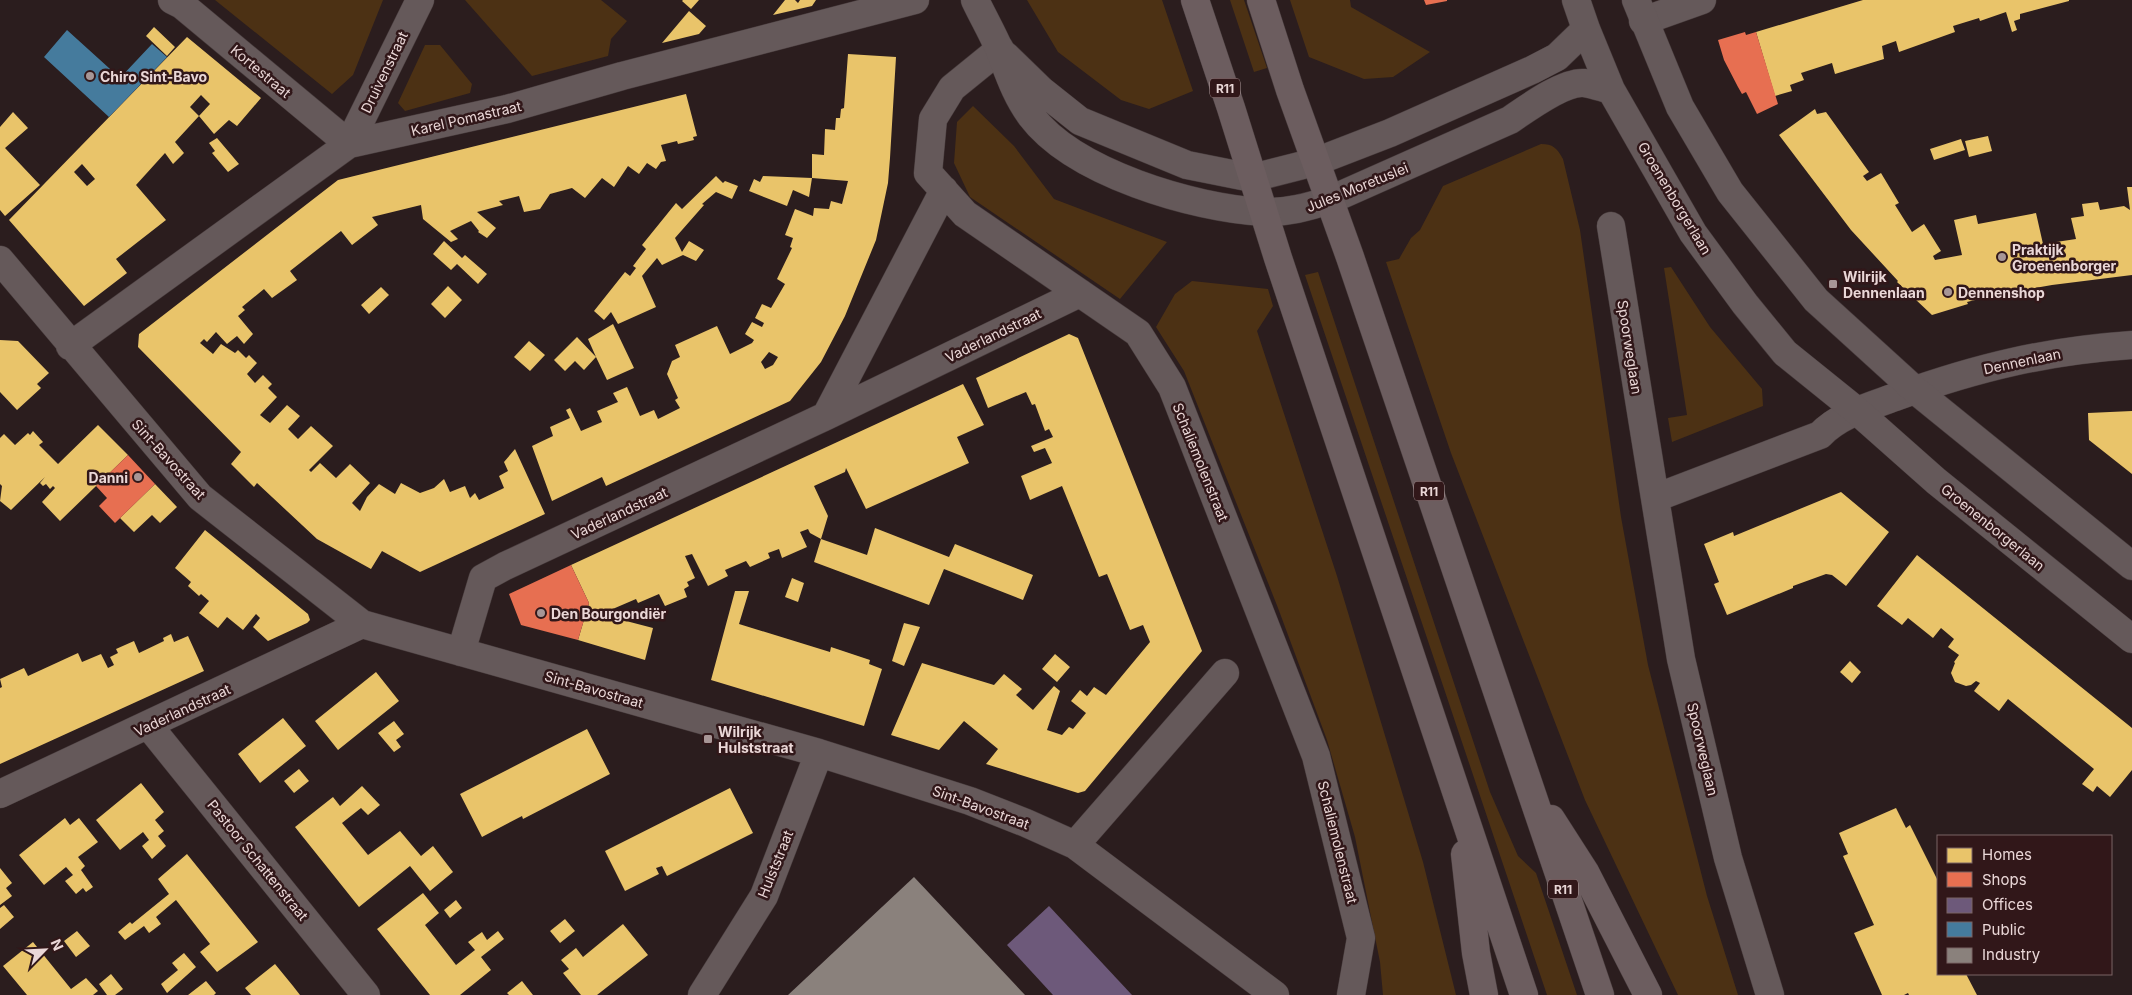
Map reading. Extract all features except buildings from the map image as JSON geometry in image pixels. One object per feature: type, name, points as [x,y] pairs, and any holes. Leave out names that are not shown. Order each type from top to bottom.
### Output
[{"type":"highway","name":"R11","points":[[1195,0],[1252,178],[1524,995]]},
{"type":"highway","name":"R11","points":[[1260,0],[1315,162],[1330,200],[1600,995]]},
{"type":"highway","points":[[1527,782],[1585,872],[1648,995]]},
{"type":"highway","points":[[1460,803],[1476,953],[1484,995]]},
{"type":"street","name":"Kortestraat","points":[[172,0],[182,5],[349,144]]},
{"type":"street","name":"Druivenstraat","points":[[349,144],[420,0]]},
{"type":"street","name":"Karel Pomastraat","points":[[70,346],[349,144],[507,110],[622,76],[915,0]]},
{"type":"street","name":"Jules Moretuslei","points":[[975,0],[1000,49],[1014,90],[1031,117],[1062,146],[1122,179],[1198,203],[1264,212],[1299,210],[1330,200],[1510,120],[1535,102],[1570,86],[1583,82],[1611,90]]},
{"type":"street","name":"Groenenborgerlaan","points":[[1576,0],[1611,90],[1693,233],[1744,304],[1785,353],[1857,411],[1936,481],[2132,639]]},
{"type":"street","points":[[1702,0],[1640,10],[1680,107],[1730,192],[1816,300],[1915,390],[2132,566]]},
{"type":"street","name":"Jules Moretuslei","points":[[1000,49],[1041,90],[1080,121],[1187,165],[1252,178],[1315,162],[1390,133],[1532,70],[1557,57],[1586,29]]},
{"type":"street","name":"Schaliemolenstraat","points":[[1000,49],[952,88],[933,119],[928,173],[965,214],[1138,333],[1172,387],[1316,756],[1361,938],[1351,995]]},
{"type":"street","points":[[826,416],[944,190]]},
{"type":"street","name":"Spoorweglaan","points":[[1611,226],[1681,658],[1728,858],[1770,995]]},
{"type":"street","name":"Sint-Bavostraat","points":[[5,276],[70,346],[200,497],[362,624],[819,753],[970,801],[1075,844],[1275,995]]},
{"type":"street","name":"Vaderlandstraat","points":[[461,652],[483,578],[826,416],[1080,293]]},
{"type":"street","name":"Dennenlaan","points":[[1915,390],[1962,374],[2030,357],[2132,345]]},
{"type":"street","points":[[1655,498],[1820,435],[1828,427],[1857,411],[1915,390]]},
{"type":"street","name":"Vaderlandstraat","points":[[0,794],[149,726],[362,624]]},
{"type":"street","points":[[1075,844],[1224,673]]},
{"type":"street","name":"Pastoor Schattenstraat","points":[[149,726],[366,995]]},
{"type":"street","name":"Hulststraat","points":[[702,995],[764,896],[819,753]]},
{"type":"shaded area","points":[[215,0],[383,0],[353,75],[332,94]]},
{"type":"shaded area","points":[[465,0],[601,0],[627,21],[611,39],[608,56],[532,76]]},
{"type":"shaded area","points":[[1027,0],[1162,0],[1193,91],[1149,109],[1121,100],[1058,52]]},
{"type":"shaded area","points":[[1230,0],[1244,0],[1267,68],[1254,72]]},
{"type":"shaded area","points":[[1290,0],[1350,0],[1351,7],[1430,52],[1393,77],[1364,79],[1309,57]]},
{"type":"shaded area","points":[[425,45],[440,45],[472,84],[470,93],[405,111],[398,103]]},
{"type":"shaded area","points":[[973,106],[1014,146],[1054,199],[1167,242],[1120,299],[970,197],[954,163],[957,122]]},
{"type":"shaded area","points":[[1541,144],[1554,147],[1563,159],[1580,230],[1621,517],[1648,665],[1707,896],[1738,995],[1678,995],[1585,800],[1451,453],[1386,262],[1399,259],[1411,238],[1420,230],[1443,186]]},
{"type":"shaded area","points":[[1671,267],[1710,327],[1762,389],[1763,406],[1672,442],[1668,418],[1687,415],[1664,268]]},
{"type":"shaded area","points":[[1318,272],[1490,792],[1518,856],[1536,873],[1577,995],[1547,995],[1305,275]]},
{"type":"shaded area","points":[[1192,281],[1268,289],[1273,306],[1257,331],[1337,576],[1423,862],[1456,995],[1383,995],[1380,962],[1355,837],[1327,740],[1278,608],[1184,371],[1156,327],[1175,294]]},
{"type":"place","name":"Chiro Sint-Bavo","points":[[90,76]]},
{"type":"place","name":"Praktijk Groenenborger","points":[[2002,257]]},
{"type":"place","name":"Wilrijk Dennenlaan","points":[[1833,284]]},
{"type":"place","name":"Dennenshop","points":[[1948,292]]},
{"type":"place","name":"Danni","points":[[138,477]]},
{"type":"place","name":"Den Bourgondiër","points":[[541,613]]},
{"type":"place","name":"Wilrijk Hulststraat","points":[[708,739]]}]
